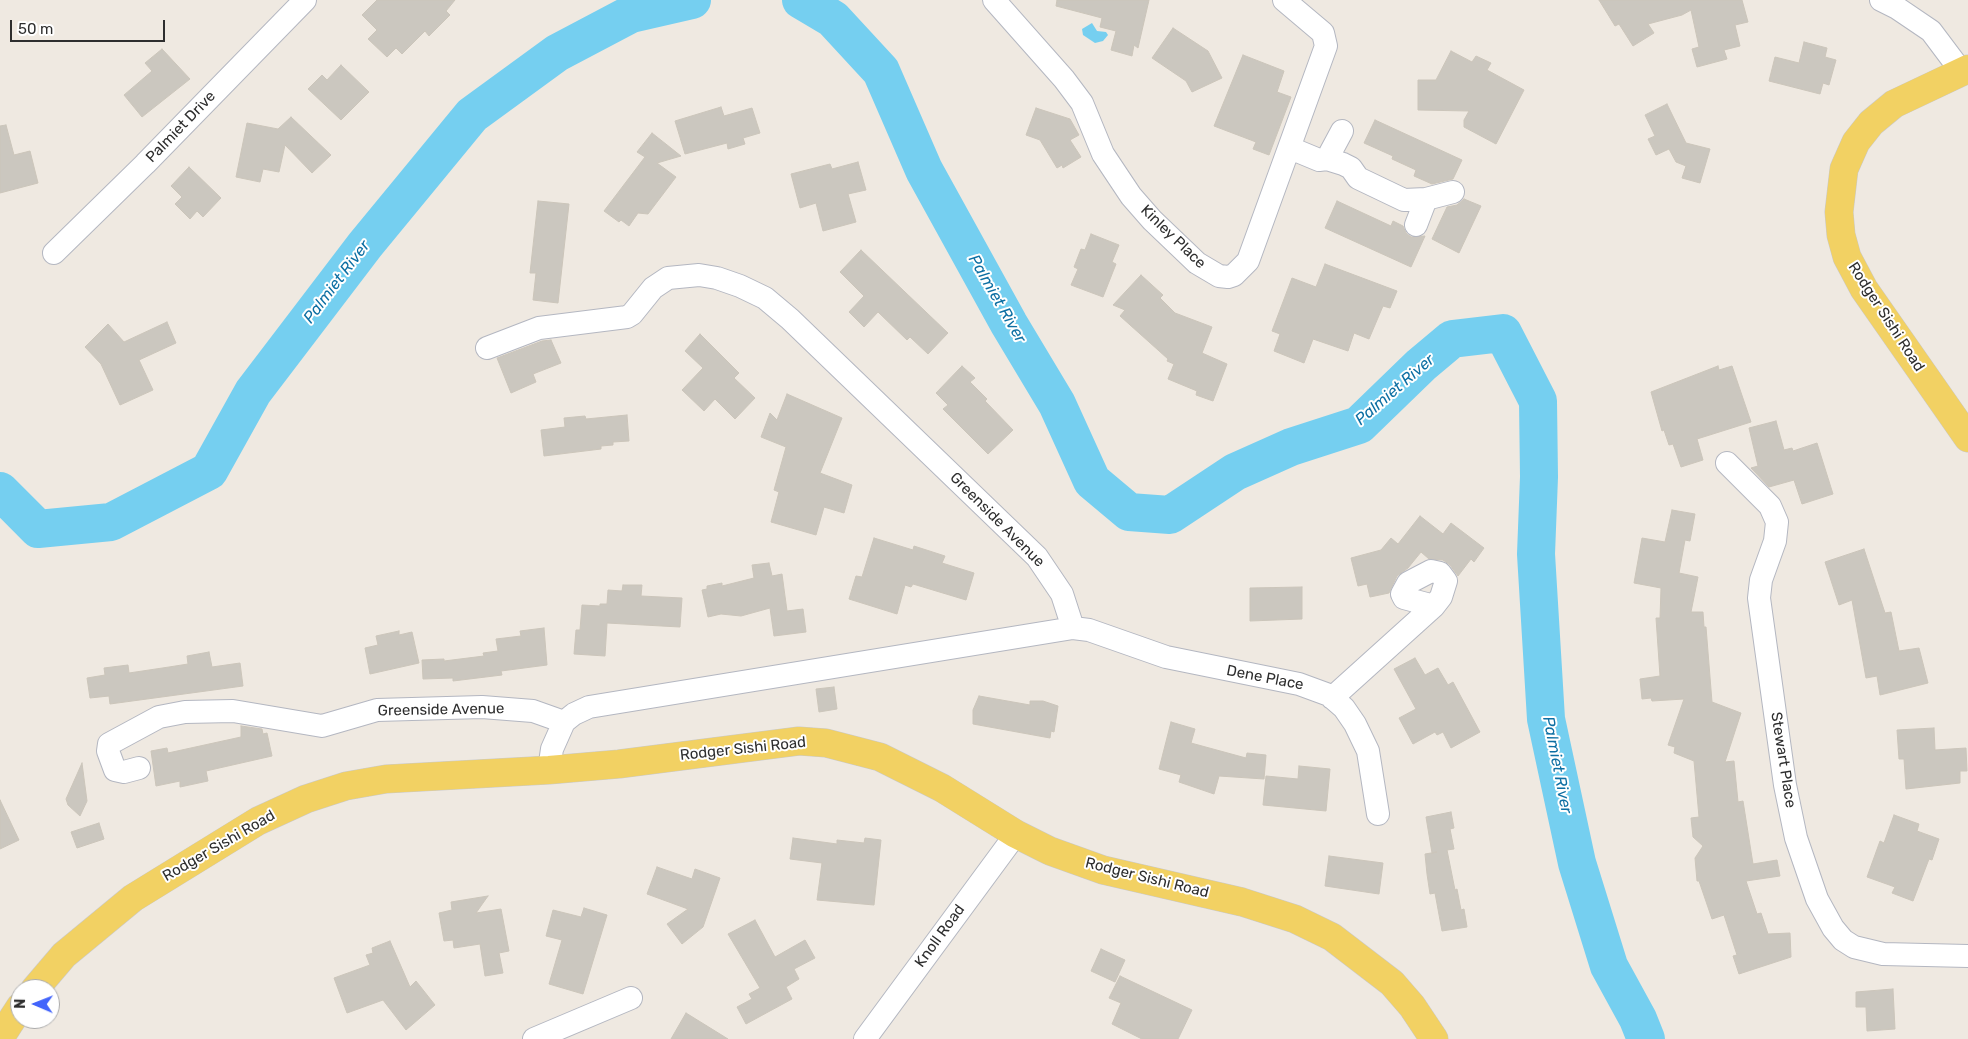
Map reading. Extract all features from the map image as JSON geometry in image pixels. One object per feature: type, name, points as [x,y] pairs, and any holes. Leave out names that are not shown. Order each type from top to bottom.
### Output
[{"type":"main road","name":"Rodger Sishi Road","points":[[1964,70],[1894,104],[1871,124],[1856,142],[1844,169],[1839,194],[1839,212],[1841,235],[1848,257],[1864,289],[1968,438]]},
{"type":"main road","name":"Rodger Sishi Road","points":[[43,979],[64,955],[133,898],[258,821],[306,799],[346,786],[386,779],[550,770],[619,764],[773,743],[799,741],[826,742],[880,757],[912,772],[1016,834],[1050,851],[1103,870],[1265,908],[1324,934],[1392,983],[1412,1006],[1434,1039]]},
{"type":"main road","points":[[0,1038],[10,1022]]},
{"type":"street","name":"Palmiet Drive","points":[[54,253],[145,164],[305,0]]},
{"type":"street","name":"Kinley Place","points":[[994,0],[1064,79],[1082,103],[1103,154],[1131,196],[1171,238],[1210,272],[1219,276],[1234,275],[1248,261],[1323,58],[1326,39],[1323,32],[1284,0]]},
{"type":"street","points":[[1881,0],[1904,12],[1931,31],[1964,70]]},
{"type":"street","points":[[1323,160],[1342,131]]},
{"type":"street","points":[[1290,148],[1323,160],[1343,164],[1351,168],[1358,178],[1404,200],[1426,199],[1453,192]]},
{"type":"street","points":[[1416,224],[1426,199]]},
{"type":"street","name":"Greenside Avenue","points":[[487,348],[539,328],[627,317],[632,314],[653,288],[668,278],[699,275],[717,278],[740,286],[765,298],[790,319],[1037,556],[1062,594],[1073,628]]},
{"type":"street","name":"Stewart Place","points":[[1727,463],[1770,506],[1777,522],[1775,541],[1761,580],[1759,598],[1785,785],[1796,838],[1817,900],[1833,928],[1843,940],[1854,947],[1883,954],[1968,956]]},
{"type":"street","points":[[1332,698],[1434,606]]},
{"type":"street","points":[[550,770],[552,749],[564,722],[574,714],[589,708],[1073,628]]},
{"type":"street","name":"Dene Place","points":[[1073,628],[1089,630],[1166,657],[1305,685],[1332,698],[1344,708],[1355,724],[1368,750],[1374,776],[1378,814]]},
{"type":"street","name":"Greenside Avenue","points":[[139,768],[124,772],[115,770],[108,751],[109,744],[159,717],[185,712],[233,712],[322,726],[377,710],[482,706],[533,711],[564,722]]},
{"type":"street","name":"Knoll Road","points":[[865,1039],[1016,834]]},
{"type":"street","points":[[534,1039],[631,998]]},
{"type":"water","points":[[1092,23],[1097,31],[1106,32],[1108,35],[1103,41],[1095,43],[1083,35],[1082,29]]},
{"type":"building","points":[[377,0],[455,0],[446,11],[450,15],[429,36],[425,31],[402,54],[396,48],[387,57],[368,39],[377,30],[362,15]]},
{"type":"building","points":[[1057,0],[1149,0],[1138,48],[1134,45],[1132,56],[1111,50],[1116,31],[1100,27],[1102,18],[1056,6]]},
{"type":"building","points":[[1599,0],[1742,0],[1748,22],[1735,25],[1740,46],[1724,50],[1727,59],[1697,67],[1692,49],[1699,47],[1691,10],[1682,15],[1648,24],[1654,33],[1633,46],[1619,24],[1615,26]]},
{"type":"building","points":[[1173,28],[1208,51],[1222,78],[1192,92],[1186,81],[1152,58]]},
{"type":"building","points":[[1804,42],[1827,48],[1825,57],[1836,60],[1829,85],[1823,83],[1820,94],[1769,81],[1775,57],[1799,63]]},
{"type":"building","points":[[162,49],[190,79],[142,117],[124,95],[152,71],[145,63]]},
{"type":"building","points":[[1451,51],[1472,62],[1476,56],[1491,63],[1487,70],[1524,90],[1496,144],[1464,127],[1464,120],[1469,111],[1418,110],[1418,80],[1436,80]]},
{"type":"building","points":[[1243,55],[1284,71],[1277,92],[1291,97],[1269,155],[1253,149],[1256,142],[1214,126]]},
{"type":"building","points":[[341,65],[369,92],[341,120],[308,89],[322,75],[327,80]]},
{"type":"building","points":[[1667,104],[1686,143],[1710,149],[1700,183],[1682,178],[1686,166],[1676,162],[1669,149],[1656,155],[1648,139],[1655,136],[1645,115]]},
{"type":"building","points":[[721,107],[724,116],[752,108],[760,133],[743,138],[745,144],[728,149],[727,143],[685,154],[675,121]]},
{"type":"building","points":[[1036,108],[1070,119],[1079,135],[1070,140],[1081,157],[1063,168],[1062,165],[1057,168],[1040,140],[1026,135]]},
{"type":"building","points":[[291,117],[331,155],[312,173],[285,145],[279,172],[263,169],[260,182],[236,177],[247,123],[278,129]]},
{"type":"building","points":[[1375,120],[1462,160],[1453,179],[1432,184],[1414,176],[1416,170],[1392,159],[1393,156],[1364,143]]},
{"type":"building","points":[[6,125],[14,155],[30,151],[38,183],[0,193],[0,126]]},
{"type":"building","points":[[652,133],[681,156],[657,163],[676,177],[648,214],[638,213],[629,226],[621,220],[619,222],[604,211],[645,157],[637,152]]},
{"type":"building","points":[[858,162],[866,190],[848,194],[856,222],[823,231],[816,203],[800,208],[791,174],[830,164],[832,169]]},
{"type":"building","points":[[189,167],[221,198],[203,217],[197,211],[190,219],[175,204],[182,197],[171,186]]},
{"type":"building","points":[[1464,199],[1481,206],[1459,253],[1432,239],[1447,207],[1457,205]]},
{"type":"building","points":[[538,201],[569,204],[558,303],[533,300],[536,273],[530,273]]},
{"type":"building","points":[[1337,201],[1391,226],[1393,221],[1403,226],[1406,233],[1411,237],[1425,236],[1411,267],[1325,228]]},
{"type":"building","points":[[1091,234],[1119,245],[1112,262],[1116,264],[1103,297],[1071,285],[1078,269],[1074,267],[1081,249],[1085,250]]},
{"type":"building","points":[[861,250],[948,333],[928,354],[910,337],[907,340],[878,312],[864,327],[849,312],[864,296],[840,272]]},
{"type":"building","points":[[1325,264],[1397,291],[1390,308],[1383,306],[1369,339],[1354,333],[1348,351],[1313,339],[1304,363],[1274,351],[1280,334],[1272,331],[1292,278],[1316,287]]},
{"type":"building","points":[[1141,275],[1163,295],[1160,298],[1175,313],[1212,327],[1202,353],[1227,364],[1213,401],[1196,395],[1197,391],[1168,379],[1174,364],[1167,361],[1168,359],[1120,316],[1125,310],[1113,305]]},
{"type":"building","points":[[167,322],[176,343],[139,360],[153,390],[120,405],[101,364],[85,347],[108,324],[124,342]]},
{"type":"building","points":[[700,334],[739,373],[734,378],[755,398],[735,419],[715,399],[704,411],[682,390],[703,368],[685,351]]},
{"type":"building","points":[[551,340],[561,363],[533,374],[536,382],[511,393],[497,358],[542,341]]},
{"type":"building","points":[[962,366],[975,378],[970,382],[987,399],[985,401],[1013,430],[988,454],[943,409],[948,405],[936,393]]},
{"type":"building","points":[[1718,366],[1719,370],[1732,366],[1751,422],[1697,439],[1703,460],[1681,467],[1673,444],[1669,445],[1664,430],[1662,431],[1651,392]]},
{"type":"building","points":[[787,394],[842,418],[820,473],[852,485],[844,513],[824,507],[816,535],[771,522],[779,492],[774,490],[786,447],[761,437],[770,413],[777,420]]},
{"type":"building","points":[[627,415],[629,441],[613,442],[613,445],[601,446],[601,449],[544,456],[541,430],[565,427],[564,418],[585,416],[586,419]]},
{"type":"building","points":[[1776,421],[1784,450],[1792,448],[1793,451],[1817,443],[1833,494],[1802,504],[1794,480],[1769,487],[1751,468],[1758,466],[1749,428]]},
{"type":"building","points":[[1672,510],[1695,514],[1690,541],[1685,540],[1679,573],[1698,577],[1691,612],[1703,612],[1712,702],[1741,713],[1725,762],[1734,761],[1738,802],[1743,801],[1753,864],[1777,860],[1780,876],[1746,881],[1757,914],[1761,913],[1768,934],[1790,933],[1791,957],[1739,974],[1733,956],[1737,955],[1724,915],[1712,919],[1699,881],[1697,881],[1695,858],[1703,846],[1693,837],[1691,818],[1699,817],[1694,761],[1674,753],[1675,747],[1668,745],[1684,699],[1652,701],[1651,698],[1642,699],[1640,679],[1660,676],[1656,618],[1660,618],[1661,588],[1634,583],[1642,538],[1665,542]]},
{"type":"building","points":[[1420,516],[1443,534],[1451,523],[1484,548],[1474,562],[1471,559],[1458,576],[1450,565],[1443,560],[1429,559],[1421,552],[1408,568],[1397,576],[1389,593],[1370,597],[1367,584],[1358,586],[1351,558],[1381,550],[1391,538],[1398,544]]},
{"type":"building","points":[[874,538],[913,550],[914,546],[945,556],[942,563],[974,573],[966,600],[913,584],[911,587],[905,585],[897,614],[849,599],[856,576],[862,577]]},
{"type":"building","points":[[1864,549],[1885,613],[1891,612],[1899,651],[1919,648],[1928,683],[1880,695],[1877,676],[1866,678],[1852,600],[1839,605],[1825,562]]},
{"type":"building","points":[[769,563],[772,576],[782,574],[787,611],[803,609],[806,632],[774,636],[770,608],[741,616],[721,614],[708,617],[702,590],[707,589],[707,586],[722,583],[722,586],[754,578],[752,565]]},
{"type":"building","points":[[623,585],[642,585],[641,596],[682,598],[680,627],[607,623],[605,656],[574,654],[576,630],[580,630],[582,605],[600,606],[600,604],[607,604],[608,590],[622,591]]},
{"type":"building","points":[[1302,587],[1302,619],[1250,621],[1250,588]]},
{"type":"building","points":[[544,628],[547,665],[501,671],[502,675],[453,681],[453,678],[423,679],[422,660],[444,659],[444,661],[484,656],[483,653],[498,651],[496,639],[521,636],[520,631]]},
{"type":"building","points":[[399,631],[399,635],[412,632],[419,663],[370,674],[365,648],[378,645],[376,636]]},
{"type":"building","points":[[209,652],[212,667],[240,663],[243,686],[110,704],[109,696],[90,698],[87,678],[105,675],[104,668],[128,665],[129,673],[169,667],[188,664],[187,656]]},
{"type":"building","points":[[1415,658],[1425,675],[1438,668],[1448,685],[1453,682],[1480,732],[1451,748],[1443,732],[1437,735],[1435,732],[1413,744],[1399,718],[1416,709],[1394,669]]},
{"type":"building","points":[[834,687],[837,709],[819,712],[816,689]]},
{"type":"building","points":[[979,696],[1030,705],[1030,701],[1043,701],[1058,706],[1054,732],[1051,731],[1050,738],[973,724],[973,710]]},
{"type":"building","points":[[1171,722],[1195,729],[1191,743],[1246,758],[1247,753],[1266,755],[1264,779],[1219,776],[1214,794],[1179,782],[1181,775],[1159,769]]},
{"type":"building","points":[[241,726],[262,729],[263,734],[267,733],[272,756],[206,771],[208,781],[180,787],[180,781],[156,786],[151,751],[167,748],[168,753],[241,737]]},
{"type":"building","points":[[1934,728],[1935,750],[1966,748],[1967,771],[1960,771],[1960,783],[1906,789],[1904,759],[1899,759],[1897,730]]},
{"type":"building","points":[[82,763],[87,801],[80,816],[68,805],[66,799]]},
{"type":"building","points":[[1299,766],[1330,769],[1326,811],[1263,805],[1266,776],[1298,779]]},
{"type":"building","points":[[0,800],[19,840],[0,849]]},
{"type":"building","points":[[1451,812],[1454,828],[1450,829],[1454,849],[1447,850],[1455,890],[1457,889],[1461,910],[1464,909],[1467,927],[1442,931],[1435,893],[1430,894],[1427,874],[1425,854],[1432,853],[1426,817]]},
{"type":"building","points":[[1894,815],[1919,824],[1917,831],[1939,839],[1932,860],[1929,859],[1913,901],[1892,893],[1895,887],[1867,877],[1880,841],[1884,843]]},
{"type":"building","points":[[99,823],[104,839],[77,848],[71,832]]},
{"type":"building","points":[[793,838],[837,844],[837,840],[864,843],[865,838],[881,840],[874,905],[817,900],[822,863],[790,859]]},
{"type":"building","points":[[1329,856],[1383,863],[1379,894],[1325,886]]},
{"type":"building","points":[[657,867],[692,879],[695,869],[720,878],[703,927],[682,944],[667,924],[688,909],[647,894]]},
{"type":"building","points":[[488,896],[476,913],[501,909],[509,951],[499,953],[503,973],[485,976],[480,944],[454,948],[453,940],[444,941],[439,913],[452,910],[451,902]]},
{"type":"building","points":[[584,908],[607,915],[583,994],[549,984],[562,940],[546,936],[553,910],[581,917]]},
{"type":"building","points":[[755,920],[775,957],[805,940],[815,958],[794,969],[799,979],[786,987],[792,999],[746,1024],[737,1007],[752,999],[749,994],[760,988],[728,934]]},
{"type":"building","points":[[390,941],[410,987],[416,981],[435,1005],[406,1030],[383,1000],[347,1013],[334,978],[370,965],[366,955],[373,953],[372,948]]},
{"type":"building","points":[[1101,949],[1125,960],[1115,982],[1091,971]]},
{"type":"building","points":[[1120,976],[1192,1010],[1178,1039],[1142,1039],[1112,1024],[1121,1003],[1109,998]]},
{"type":"building","points":[[1893,989],[1895,1029],[1867,1031],[1866,1007],[1856,1007],[1856,992]]},
{"type":"building","points":[[686,1013],[728,1039],[671,1039]]},
{"type":"waterway","name":"Palmiet River","points":[[0,491],[38,529],[111,522],[209,471],[253,392],[365,245],[472,115],[557,53],[631,14],[692,0]]},
{"type":"waterway","name":"Palmiet River","points":[[801,0],[833,19],[881,71],[924,170],[1009,324],[1057,404],[1092,481],[1129,512],[1170,515],[1235,472],[1291,447],[1359,425],[1421,365],[1452,339],[1503,333],[1538,401],[1539,477],[1536,554],[1546,719],[1577,863],[1609,966],[1638,1019],[1646,1039]]}]
